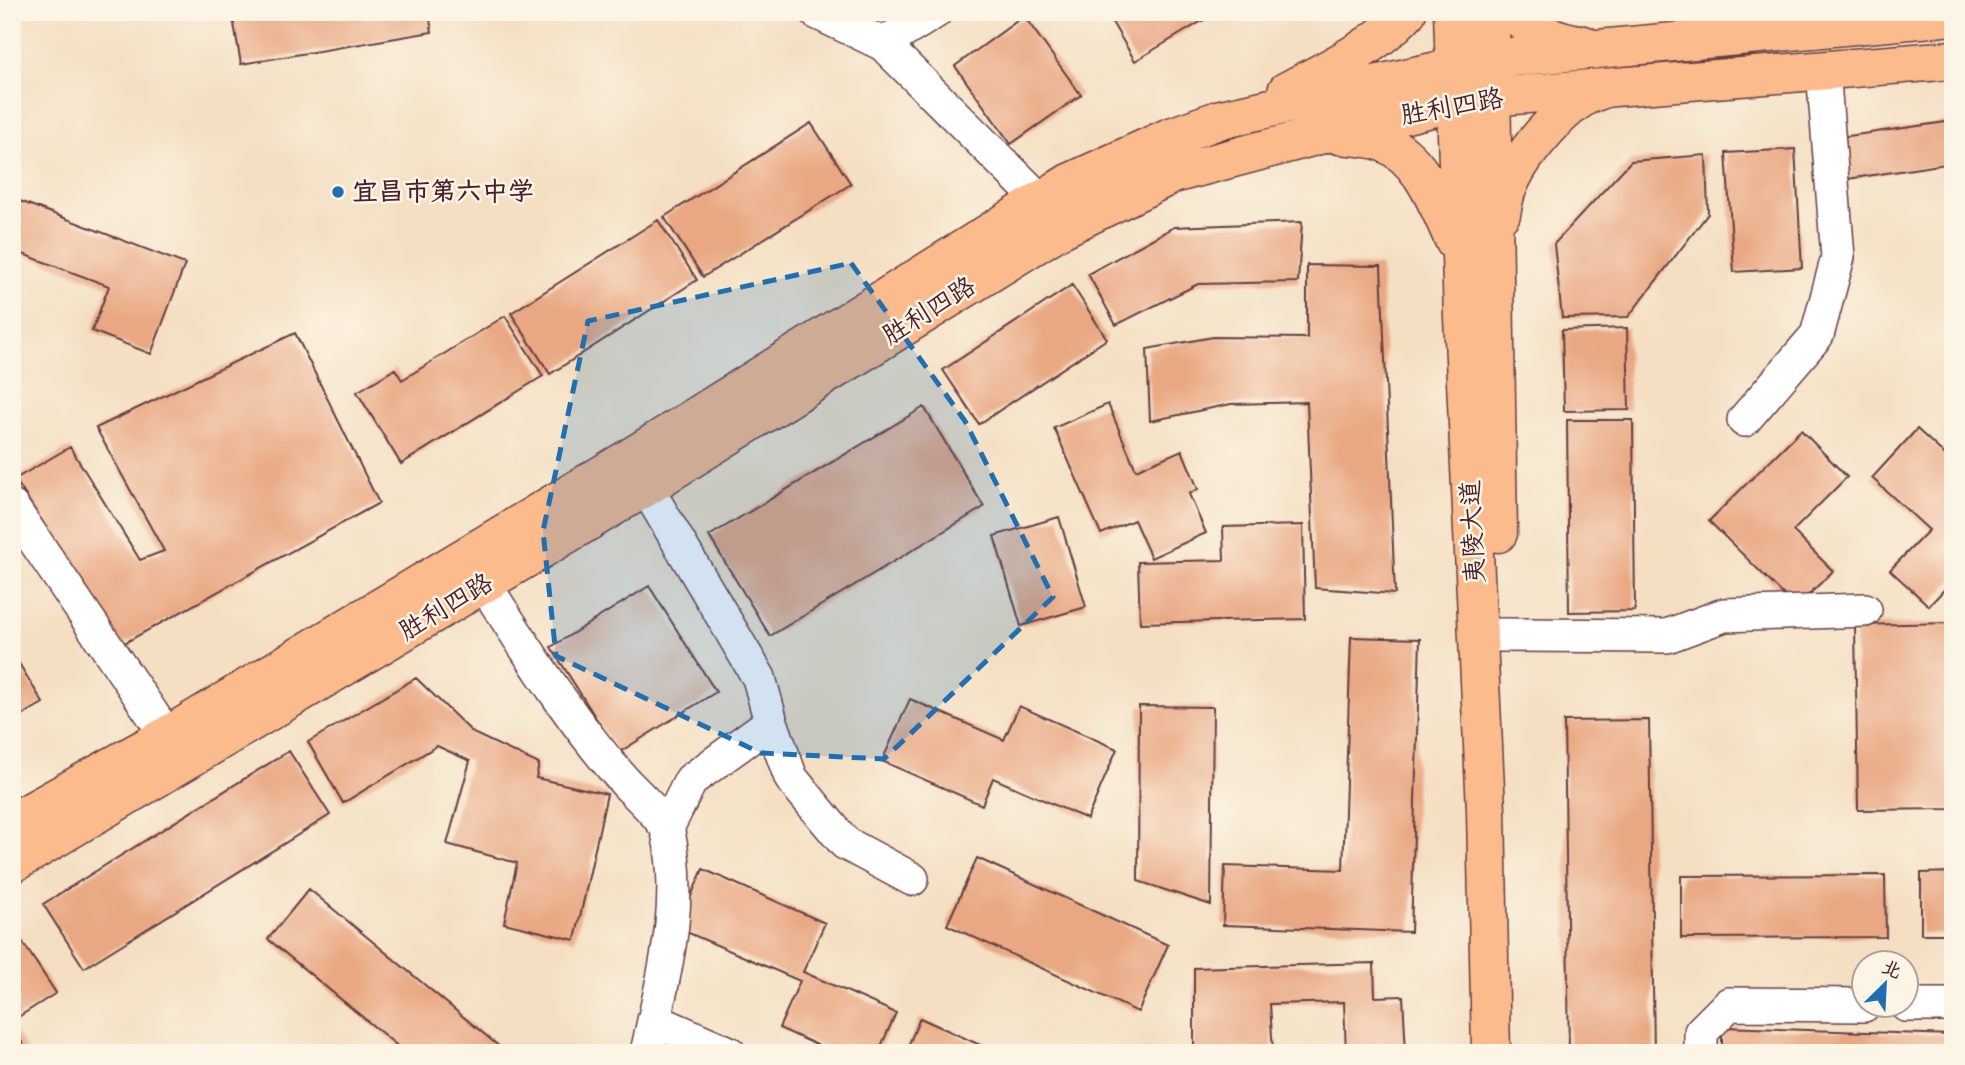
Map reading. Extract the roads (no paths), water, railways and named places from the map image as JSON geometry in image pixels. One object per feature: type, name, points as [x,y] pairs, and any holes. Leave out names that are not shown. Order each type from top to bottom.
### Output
[{"type":"main road","points":[[1240,115],[1311,79],[1377,39],[1407,12]]},
{"type":"main road","name":"夷陵大道","points":[[1453,12],[1473,81],[1491,1053]]},
{"type":"main road","name":"夷陵大道","points":[[1473,81],[1490,12]]},
{"type":"main road","points":[[1514,12],[1521,20],[1544,34],[1567,43],[1603,49]]},
{"type":"main road","name":"胜利四路","points":[[12,822],[167,736],[628,458],[1069,183],[1168,138],[1240,115],[1473,81],[1603,49],[1949,15]]},
{"type":"main road","name":"胜利四路","points":[[12,864],[646,487],[1056,231],[1173,174],[1327,133],[1473,81],[1608,87],[1953,60]]},
{"type":"main road","points":[[1327,133],[1381,141],[1408,157],[1477,248],[1507,188],[1536,141],[1563,114],[1587,96],[1608,87]]},
{"type":"main road","name":"夷陵大道","points":[[1477,248],[1509,810],[1514,1053]]},
{"type":"street","points":[[816,12],[883,44],[1041,201]]},
{"type":"street","points":[[883,44],[935,12]]},
{"type":"street","points":[[1744,420],[1817,335],[1839,257],[1824,71]]},
{"type":"street","points":[[646,487],[759,678],[791,778],[845,843],[912,879]]},
{"type":"street","points":[[12,507],[167,736]]},
{"type":"street","points":[[484,584],[572,717],[618,774],[667,828],[675,878],[670,942],[647,1053]]},
{"type":"street","points":[[1500,635],[1667,636],[1724,615],[1865,610]]},
{"type":"street","points":[[667,828],[691,780],[771,722]]},
{"type":"street","points":[[1701,1053],[1701,1032],[1729,1004],[1850,1005]]},
{"type":"street","points":[[1920,1005],[1953,1005]]},
{"type":"street","points":[[654,1020],[729,1053]]},
{"type":"place","name":"宜昌市第六中学","points":[[338,192]]}]
